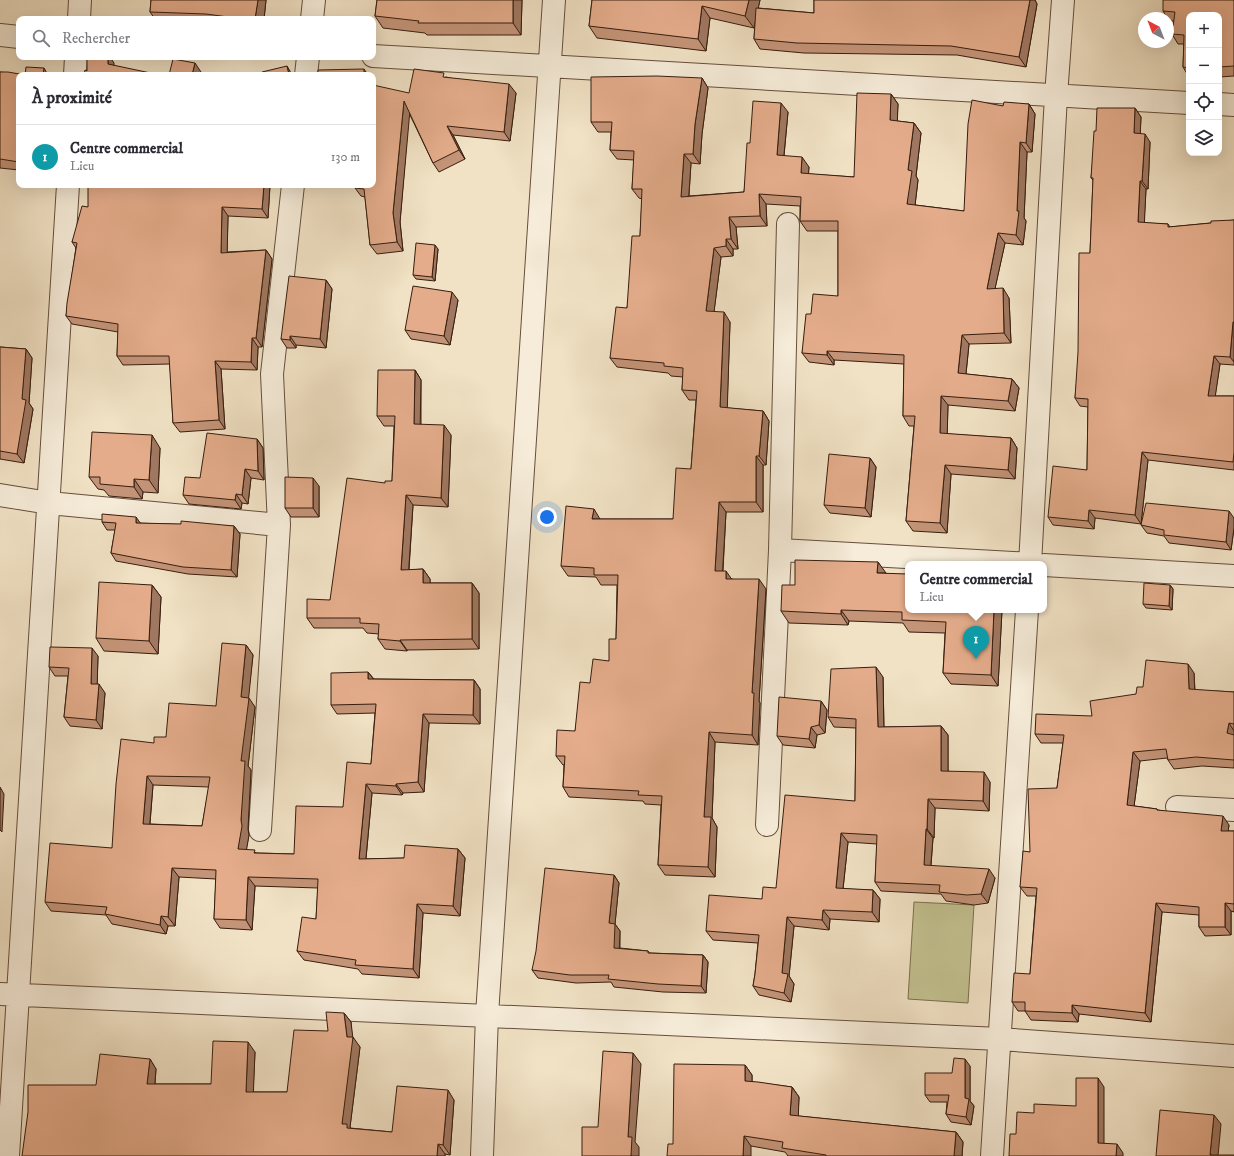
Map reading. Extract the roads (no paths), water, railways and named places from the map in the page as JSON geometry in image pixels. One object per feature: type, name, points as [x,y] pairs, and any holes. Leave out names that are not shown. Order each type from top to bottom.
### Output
[{"type":"street","points":[[79,16],[80,0]]},
{"type":"street","points":[[312,16],[314,0]]},
{"type":"street","points":[[482,1156],[487,1015],[554,0]]},
{"type":"street","points":[[1031,561],[1056,96],[1063,0]]},
{"type":"street","points":[[0,36],[16,36]]},
{"type":"street","points":[[376,56],[1186,103]]},
{"type":"street","points":[[75,72],[76,60]]},
{"type":"street","points":[[306,72],[308,60]]},
{"type":"street","points":[[1222,104],[1234,105]]},
{"type":"street","points":[[8,1156],[9,994],[49,503],[68,188]]},
{"type":"street","points":[[260,830],[279,525],[272,374],[293,188]]},
{"type":"street","points":[[767,825],[780,550],[788,224]]},
{"type":"street","points":[[0,495],[49,503],[279,525]]},
{"type":"street","points":[[780,550],[977,561]]},
{"type":"street","points":[[1047,565],[1234,576]]},
{"type":"street","points":[[992,1156],[1027,613]]},
{"type":"street","points":[[1177,807],[1234,810]]},
{"type":"street","points":[[9,994],[1000,1039],[1234,1056]]},
{"type":"place","name":"Centre commercial","points":[[976,659]]}]
